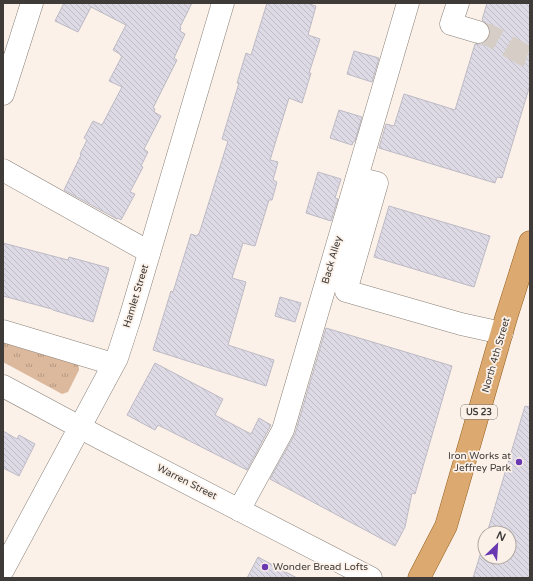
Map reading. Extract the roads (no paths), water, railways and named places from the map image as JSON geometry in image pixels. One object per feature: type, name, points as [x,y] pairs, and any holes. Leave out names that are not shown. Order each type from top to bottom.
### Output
[{"type":"main road","name":"North 4th Street","points":[[419,578],[446,526],[502,333],[526,273],[530,242]]},
{"type":"street","points":[[3,94],[32,3]]},
{"type":"street","name":"Hamlet Street","points":[[3,570],[117,358],[150,252],[223,3]]},
{"type":"street","name":"Back Alley","points":[[239,510],[283,430],[408,3]]},
{"type":"street","points":[[458,3],[452,24],[478,32]]},
{"type":"street","points":[[3,170],[150,252]]},
{"type":"street","points":[[357,178],[377,183],[346,291],[461,324],[502,333]]},
{"type":"street","points":[[3,330],[114,364]]},
{"type":"street","name":"Warren Street","points":[[3,386],[371,578]]},
{"type":"tunnel","points":[[478,32],[489,35],[530,57]]},
{"type":"place","name":"Iron Works at Jeffrey Park","points":[[519,462]]},
{"type":"place","name":"Wonder Bread Lofts","points":[[265,567]]}]
